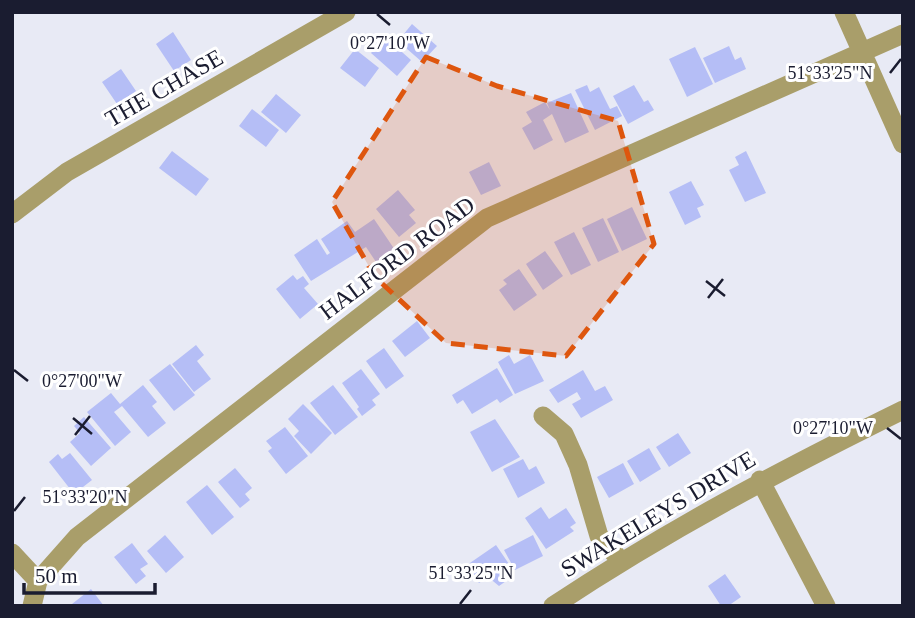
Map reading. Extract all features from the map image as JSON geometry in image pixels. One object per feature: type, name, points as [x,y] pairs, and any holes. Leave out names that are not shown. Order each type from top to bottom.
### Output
[{"type":"street","name":"THE CHASE","points":[[12,214],[66,172],[346,12]]},
{"type":"street","points":[[844,12],[903,144]]},
{"type":"street","name":"HALFORD ROAD","points":[[32,606],[38,581],[77,537],[487,218],[903,34]]},
{"type":"street","name":"SWAKELEYS DRIVE","points":[[553,606],[621,561],[760,480],[903,410]]},
{"type":"street","points":[[543,416],[564,435],[578,465],[599,536],[621,561]]},
{"type":"street","points":[[760,480],[826,606]]},
{"type":"street","points":[[12,553],[38,581]]},
{"type":"highlighted area","points":[[426,57],[497,86],[618,121],[654,244],[566,356],[446,343],[375,277],[332,202]]},
{"type":"building","points":[[412,24],[437,46],[422,62],[398,41]]},
{"type":"building","points":[[173,32],[191,60],[174,71],[156,44]]},
{"type":"building","points":[[385,37],[411,60],[397,76],[371,53]]},
{"type":"building","points":[[729,46],[735,60],[741,57],[746,69],[715,83],[703,58]]},
{"type":"building","points":[[695,47],[713,84],[687,97],[669,59]]},
{"type":"building","points":[[355,49],[379,68],[365,87],[340,68]]},
{"type":"building","points":[[121,69],[136,91],[117,104],[102,82]]},
{"type":"building","points":[[587,85],[590,92],[599,87],[610,109],[617,106],[622,116],[595,130],[575,90]]},
{"type":"building","points":[[634,85],[644,102],[648,100],[654,110],[628,124],[613,96]]},
{"type":"building","points":[[571,93],[589,132],[565,143],[552,114],[543,120],[553,140],[534,150],[522,128],[532,122],[526,112],[545,102],[550,110],[547,103]]},
{"type":"building","points":[[276,94],[301,115],[286,133],[261,112]]},
{"type":"building","points":[[252,109],[279,130],[266,147],[239,126]]},
{"type":"building","points":[[172,151],[209,179],[196,196],[159,168]]},
{"type":"building","points":[[746,151],[766,193],[745,202],[729,170],[739,165],[735,157]]},
{"type":"building","points":[[489,162],[501,186],[481,195],[469,172]]},
{"type":"building","points":[[691,181],[704,205],[697,208],[701,217],[685,225],[669,192]]},
{"type":"building","points":[[398,190],[415,210],[409,215],[416,223],[399,237],[376,209]]},
{"type":"building","points":[[632,207],[647,239],[622,251],[607,219]]},
{"type":"building","points":[[603,218],[619,252],[598,262],[582,228]]},
{"type":"building","points":[[374,219],[395,250],[376,262],[366,247],[311,281],[294,255],[317,239],[327,255],[330,253],[321,239],[347,221],[355,232]]},
{"type":"building","points":[[574,232],[591,265],[571,275],[554,242]]},
{"type":"building","points":[[545,251],[563,276],[543,290],[526,264]]},
{"type":"building","points":[[519,269],[537,295],[514,311],[499,290],[507,284],[503,280]]},
{"type":"building","points":[[293,275],[297,280],[303,276],[309,284],[304,288],[318,304],[300,319],[276,289]]},
{"type":"building","points":[[417,321],[430,338],[405,357],[392,341]]},
{"type":"building","points":[[196,345],[204,355],[197,361],[211,379],[194,392],[172,364]]},
{"type":"building","points":[[384,348],[404,376],[386,389],[366,361]]},
{"type":"building","points":[[509,355],[514,364],[530,355],[544,381],[515,394],[498,362]]},
{"type":"building","points":[[170,364],[195,395],[174,411],[149,380]]},
{"type":"building","points":[[497,368],[513,395],[500,403],[497,399],[472,414],[463,400],[457,404],[452,395]]},
{"type":"building","points":[[361,369],[380,394],[372,400],[376,405],[362,416],[342,383]]},
{"type":"building","points":[[583,370],[595,391],[605,386],[613,400],[581,418],[572,404],[581,399],[577,392],[558,403],[549,390]]},
{"type":"building","points":[[143,385],[157,402],[152,406],[166,423],[148,437],[122,406],[114,412],[131,432],[115,446],[87,412],[111,393],[120,404]]},
{"type":"building","points":[[333,385],[358,417],[335,435],[310,403]]},
{"type":"building","points":[[303,404],[332,433],[311,454],[294,436],[299,431],[288,419]]},
{"type":"building","points":[[84,417],[111,448],[91,466],[70,442],[80,433],[74,426]]},
{"type":"building","points":[[495,419],[520,457],[492,472],[470,432]]},
{"type":"building","points":[[285,427],[308,456],[286,474],[268,451],[272,448],[266,441]]},
{"type":"building","points":[[678,433],[691,453],[669,467],[656,447]]},
{"type":"building","points":[[649,448],[661,469],[640,482],[627,461]]},
{"type":"building","points":[[70,453],[92,480],[74,494],[49,462],[58,454],[62,459]]},
{"type":"building","points":[[523,459],[529,470],[536,466],[545,483],[518,498],[503,469]]},
{"type":"building","points":[[623,463],[634,484],[609,498],[597,477]]},
{"type":"building","points":[[235,468],[252,488],[245,494],[250,500],[240,508],[218,482]]},
{"type":"building","points":[[207,485],[234,517],[212,535],[186,502]]},
{"type":"building","points":[[541,507],[549,519],[566,508],[576,523],[570,527],[574,531],[546,549],[525,518]]},
{"type":"building","points":[[165,535],[184,557],[166,573],[147,551]]},
{"type":"building","points":[[533,535],[543,556],[515,570],[504,550]]},
{"type":"building","points":[[132,543],[148,564],[140,569],[146,576],[136,584],[114,557]]},
{"type":"building","points":[[496,545],[513,570],[506,575],[509,579],[499,586],[488,577],[479,583],[467,565]]},
{"type":"building","points":[[725,574],[741,597],[728,606],[721,606],[708,586]]},
{"type":"building","points":[[91,589],[104,606],[72,604]]}]
